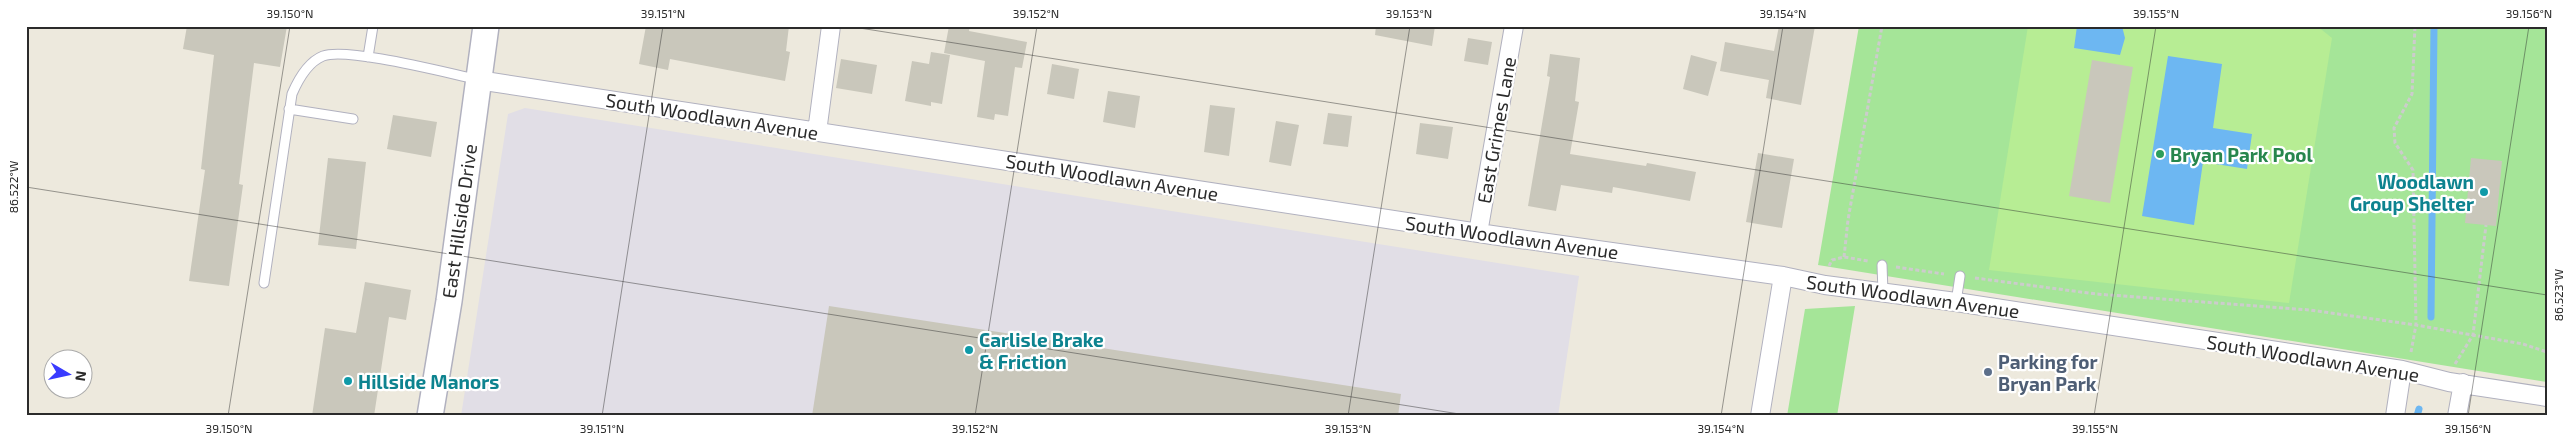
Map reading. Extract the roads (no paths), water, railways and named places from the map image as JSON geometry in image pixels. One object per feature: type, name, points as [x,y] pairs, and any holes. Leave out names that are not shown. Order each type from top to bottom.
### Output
[{"type":"main road","name":"East Hillside Drive","points":[[430,416],[449,301],[486,26]]},
{"type":"street","points":[[817,132],[831,26]]},
{"type":"street","name":"East Grimes Lane","points":[[1478,233],[1514,26]]},
{"type":"street","name":"South Woodlawn Avenue","points":[[478,80],[1478,233],[1783,276],[1820,284],[1956,302],[2402,370],[2456,382],[2547,396]]},
{"type":"street","points":[[1760,416],[1783,276]]},
{"type":"street","points":[[2395,416],[2402,370]]},
{"type":"street","points":[[2456,382],[2457,416]]},
{"type":"lane","points":[[368,57],[373,26]]},
{"type":"lane","points":[[264,283],[289,109],[296,84],[304,72],[324,56],[368,57],[478,80]]},
{"type":"lane","points":[[289,109],[353,119]]},
{"type":"lane","points":[[1882,265],[1883,292]]},
{"type":"lane","points":[[1956,302],[1960,276]]},
{"type":"water","points":[[2077,26],[2122,26],[2125,38],[2120,55],[2074,48]]},
{"type":"water","points":[[2168,56],[2222,64],[2213,128],[2252,134],[2247,169],[2203,162],[2194,225],[2142,216]]},
{"type":"waterway","points":[[2431,317],[2434,26]]},
{"type":"waterway","points":[[2417,416],[2419,409]]},
{"type":"place","name":"Bryan Park Pool","points":[[2160,154]]},
{"type":"place","name":"Woodlawn Group Shelter","points":[[2484,192]]},
{"type":"place","name":"Carlisle Brake & Friction","points":[[969,350]]},
{"type":"place","name":"Parking for Bryan Park","points":[[1988,372]]},
{"type":"place","name":"Hillside Manors","points":[[348,381]]}]
